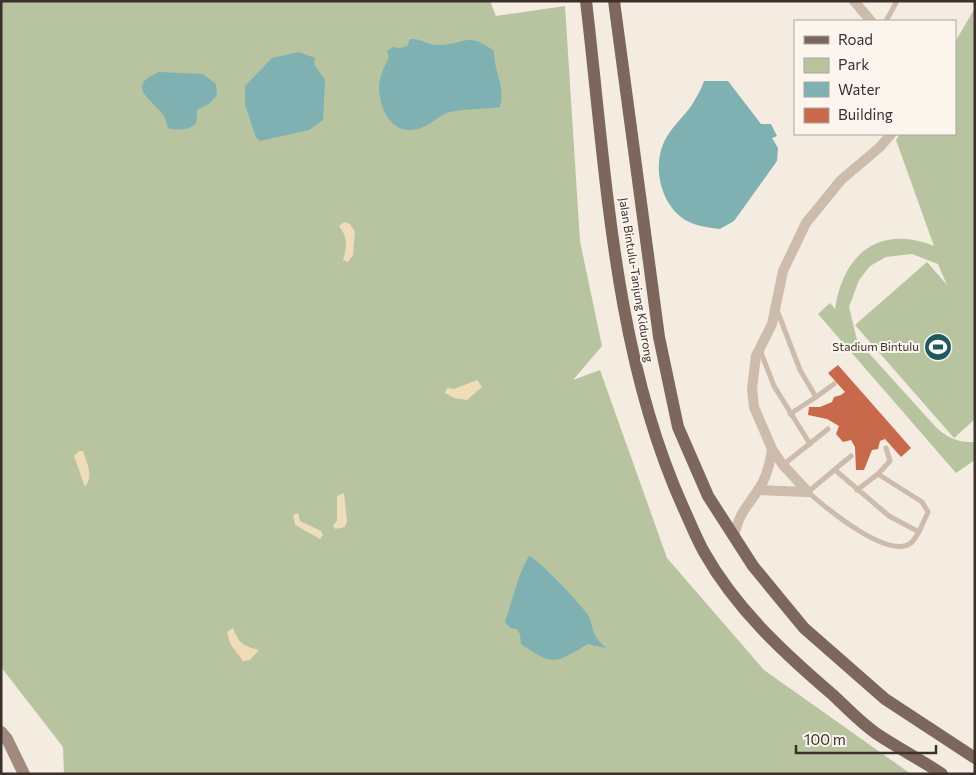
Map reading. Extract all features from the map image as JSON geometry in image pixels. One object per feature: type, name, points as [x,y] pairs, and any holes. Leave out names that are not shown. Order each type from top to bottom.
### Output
[{"type":"main road","name":"Jalan Bintulu-Tanjung Kidurong","points":[[586,1],[615,247],[631,350],[653,433],[665,468],[703,552],[734,597],[771,639],[790,657],[876,733],[942,774]]},
{"type":"main road","name":"Jalan Bintulu-Tanjung Kidurong","points":[[614,1],[659,337],[678,427],[708,496],[753,566],[804,628],[885,700],[975,758]]},
{"type":"street","points":[[854,1],[870,20]]},
{"type":"street","points":[[808,492],[783,465],[772,449],[754,407],[752,388],[759,348],[772,324],[783,272],[806,224],[841,180],[880,147],[890,135]]},
{"type":"street","points":[[734,536],[743,508],[758,490],[769,468],[772,449]]},
{"type":"street","points":[[758,490],[808,492]]},
{"type":"street","points":[[1,732],[7,739],[24,774]]},
{"type":"lane","points":[[887,20],[897,1]]},
{"type":"lane","points":[[776,309],[800,370],[816,397]]},
{"type":"lane","points":[[759,348],[774,386],[810,444]]},
{"type":"lane","points":[[790,414],[834,384]]},
{"type":"lane","points":[[783,465],[828,429]]},
{"type":"lane","points":[[857,490],[878,474],[890,461],[886,448]]},
{"type":"lane","points":[[851,456],[808,492],[850,524],[886,545],[899,548],[911,542],[919,532],[928,512],[925,506],[878,474]]},
{"type":"lane","points":[[835,470],[889,516],[919,532]]},
{"type":"green space","points":[[1,1],[490,1],[496,16],[565,6],[580,241],[602,346],[573,380],[600,370],[667,558],[764,670],[911,774],[64,774],[63,747],[1,667]]},
{"type":"green space","points":[[975,8],[975,419],[954,438],[855,325],[927,262],[947,285],[938,264],[912,254],[886,257],[870,266],[859,280],[849,307],[857,340],[933,424],[952,438],[975,442],[975,460],[956,473],[818,314],[830,303],[835,309],[839,290],[846,273],[855,259],[867,249],[881,242],[896,239],[914,240],[934,246],[896,140],[899,135],[956,135],[956,40]]},
{"type":"sand","points":[[344,222],[350,224],[355,232],[353,255],[348,262],[343,260],[346,242],[339,226]]},
{"type":"sand","points":[[477,380],[482,387],[467,400],[454,398],[445,393],[447,388],[454,389]]},
{"type":"sand","points":[[79,451],[83,451],[89,470],[89,479],[85,487],[74,456]]},
{"type":"sand","points":[[344,493],[347,521],[345,527],[335,529],[333,525],[337,521],[337,496]]},
{"type":"sand","points":[[298,513],[300,521],[321,531],[323,535],[320,539],[295,525],[293,515]]},
{"type":"sand","points":[[233,628],[242,643],[259,650],[250,660],[243,661],[231,645],[227,632]]},
{"type":"water","points":[[410,39],[417,39],[436,45],[471,40],[477,41],[494,51],[502,92],[500,107],[447,113],[423,127],[413,130],[396,126],[385,113],[382,105],[379,87],[380,79],[389,58],[387,51],[393,47],[407,46]]},
{"type":"water","points":[[299,52],[315,58],[314,64],[325,80],[323,120],[309,130],[260,141],[256,137],[245,105],[245,86],[272,58]]},
{"type":"water","points":[[159,72],[203,74],[216,84],[217,95],[209,104],[197,110],[196,123],[191,127],[183,129],[168,128],[164,116],[144,94],[143,83]]},
{"type":"water","points":[[704,81],[728,81],[761,124],[771,124],[777,136],[772,138],[778,148],[777,161],[734,221],[720,229],[695,224],[678,214],[665,196],[659,174],[660,152],[664,142],[693,104]]},
{"type":"water","points":[[529,556],[569,592],[589,617],[596,637],[606,648],[588,644],[554,660],[541,656],[521,644],[520,634],[517,629],[510,628],[505,622],[518,580]]},
{"type":"building","points":[[838,365],[911,448],[901,457],[885,439],[880,441],[878,449],[872,450],[864,470],[856,470],[855,447],[851,440],[843,442],[836,434],[839,426],[827,419],[808,415],[809,407],[820,407],[832,402],[834,397],[845,392],[828,373]]},
{"type":"place","name":"Stadium Bintulu","points":[[938,347]]}]
